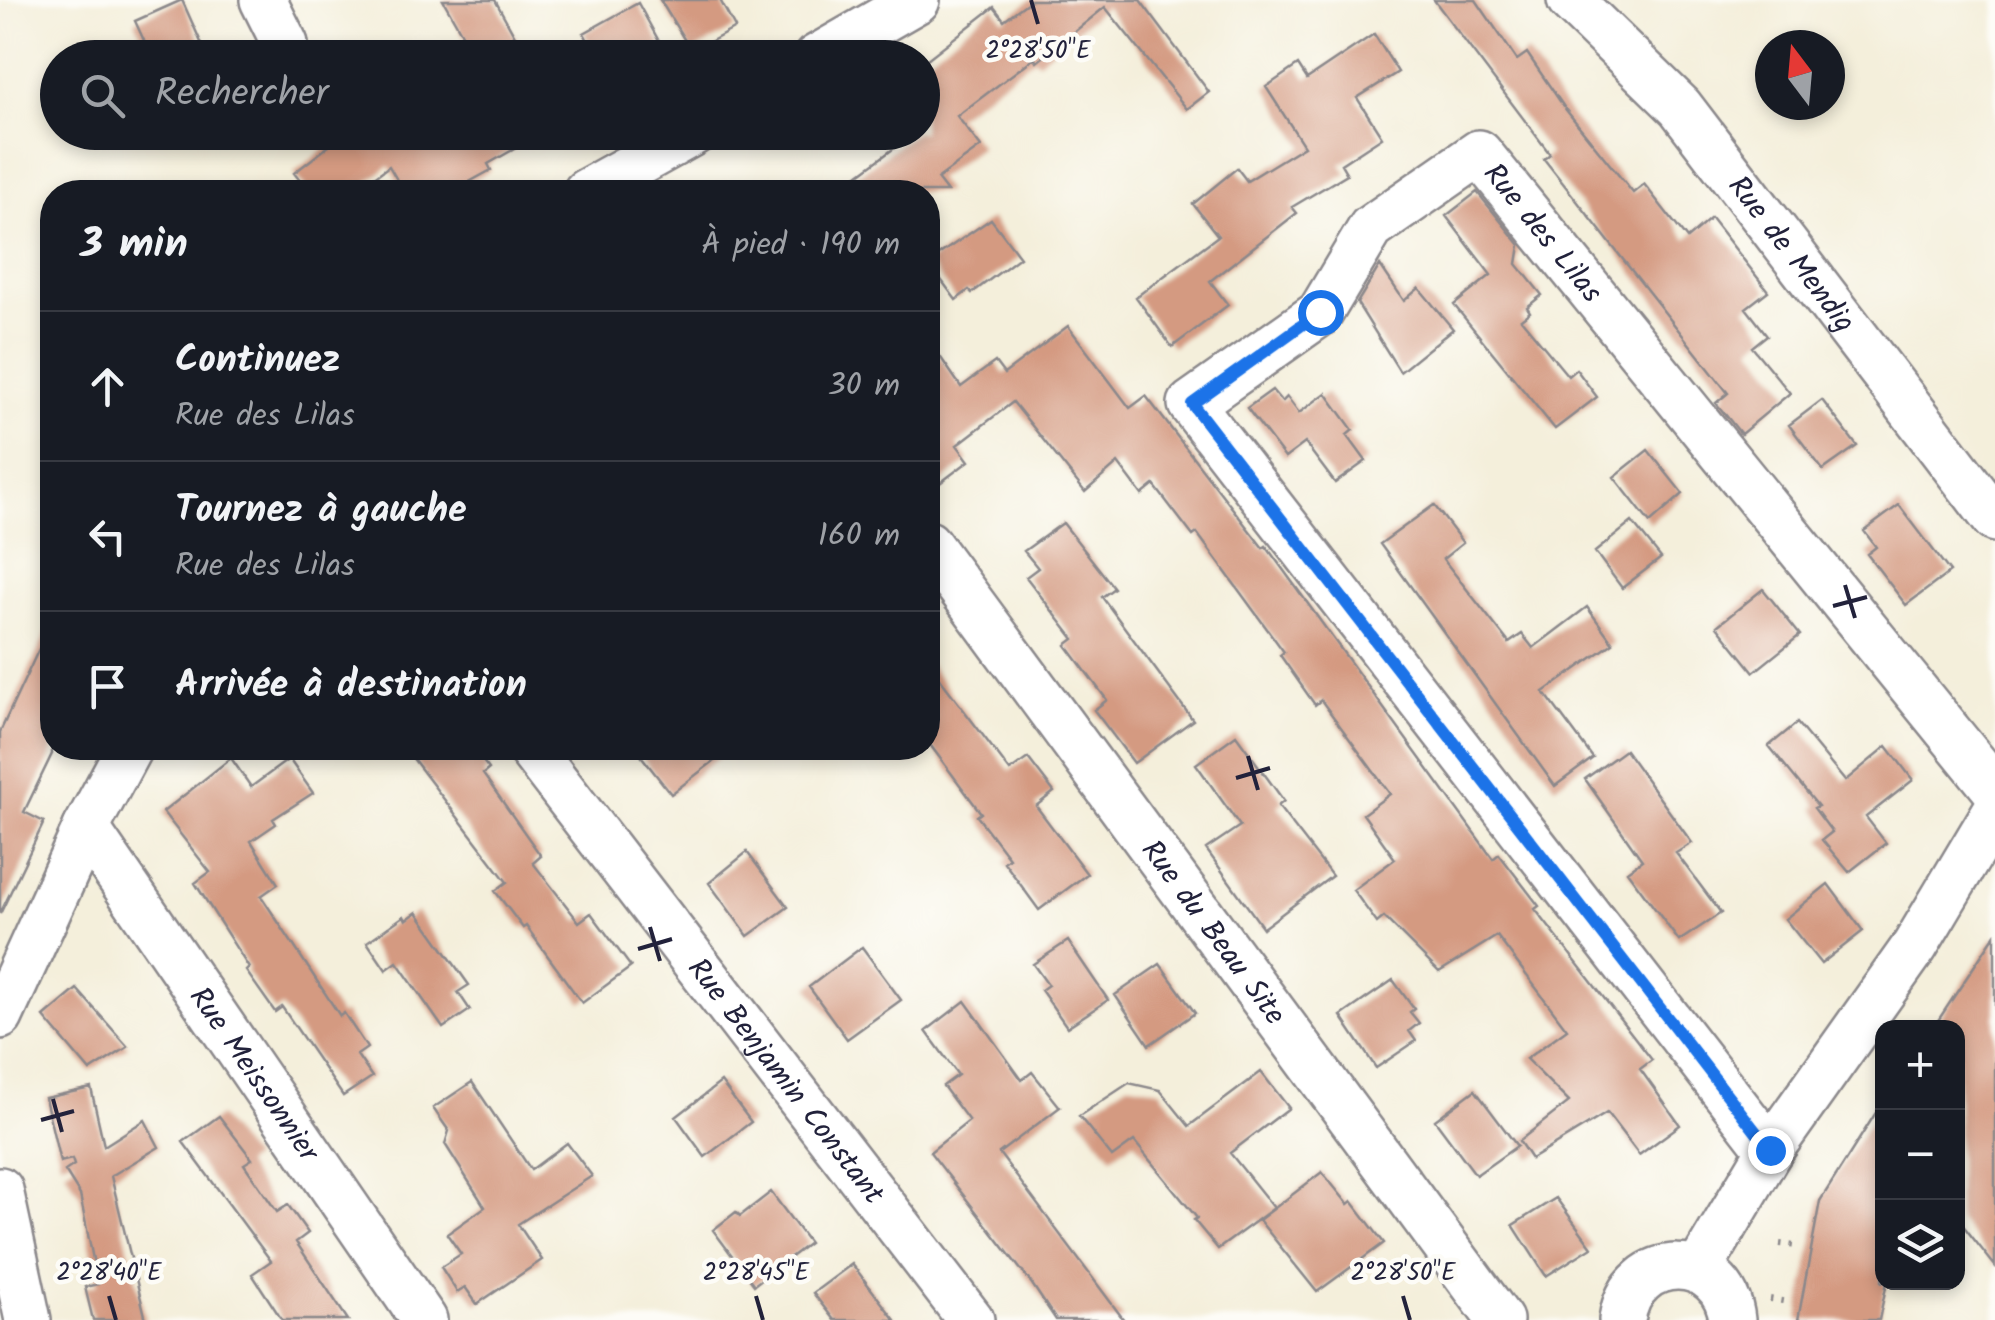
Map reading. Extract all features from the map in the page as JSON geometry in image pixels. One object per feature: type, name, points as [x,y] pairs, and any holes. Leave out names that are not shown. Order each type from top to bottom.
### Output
[{"type":"street","points":[[264,0],[283,40]]},
{"type":"street","points":[[847,40],[917,0]]},
{"type":"street","name":"Rue de Mendig","points":[[1570,0],[1680,107],[1995,520]]},
{"type":"street","points":[[657,177],[679,150]]},
{"type":"street","name":"Rue des Lilas","points":[[1770,1150],[1192,404],[1320,312],[1371,228],[1479,153],[1995,789]]},
{"type":"street","name":"Rue du Beau Site","points":[[940,560],[1500,1320]]},
{"type":"street","points":[[0,1016],[86,828],[122,760]]},
{"type":"street","name":"Rue Benjamin Constant","points":[[539,760],[971,1320]]},
{"type":"street","points":[[1698,1271],[1770,1150],[1915,946],[1995,812]]},
{"type":"street","name":"Rue Meissonnier","points":[[86,828],[424,1320]]},
{"type":"street","points":[[0,1190],[28,1320]]},
{"type":"street","points":[[1622,1320],[1631,1290],[1644,1277],[1680,1266],[1698,1271],[1715,1282],[1726,1296],[1750,1310]]},
{"type":"path","points":[[1780,1244],[1796,1246]]},
{"type":"path","points":[[1750,1310],[1788,1302]]},
{"type":"building","points":[[182,0],[200,40],[144,40],[135,21]]},
{"type":"building","points":[[443,0],[495,0],[517,40],[466,40]]},
{"type":"building","points":[[660,0],[720,0],[735,28],[714,40],[685,40]]},
{"type":"building","points":[[1031,0],[1140,0],[1209,92],[1187,109],[1105,7],[1037,62],[1034,58],[957,116],[981,147],[938,180],[851,180],[892,150],[940,150],[940,49],[994,7],[1004,20]]},
{"type":"building","points":[[1434,0],[1476,0],[1517,60],[1527,53],[1566,110],[1633,193],[1644,184],[1687,239],[1711,218],[1768,291],[1746,308],[1767,335],[1752,347],[1790,393],[1741,434],[1716,403],[1728,393],[1544,159],[1550,154]]},
{"type":"building","points":[[638,3],[658,40],[588,40],[584,33]]},
{"type":"building","points":[[1374,34],[1398,72],[1357,98],[1382,137],[1341,164],[1347,174],[1292,207],[1297,213],[1210,281],[1228,305],[1172,347],[1136,297],[1218,236],[1193,204],[1237,168],[1247,181],[1304,146],[1266,87],[1298,65],[1307,79]]},
{"type":"building","points":[[324,150],[512,150],[488,164],[491,170],[473,180],[397,180],[389,166],[370,180],[300,180],[294,173]]},
{"type":"building","points":[[1477,192],[1520,245],[1517,264],[1542,295],[1527,307],[1530,312],[1521,319],[1568,376],[1576,369],[1597,397],[1555,429],[1454,305],[1491,275],[1446,216]]},
{"type":"building","points":[[991,219],[1020,257],[972,293],[969,290],[956,300],[940,278],[940,254]]},
{"type":"building","points":[[1380,265],[1404,301],[1419,288],[1453,329],[1400,372],[1357,303]]},
{"type":"building","points":[[1068,326],[1130,408],[1146,396],[1263,548],[1266,546],[1493,859],[1499,854],[1539,906],[1535,909],[1652,1060],[1640,1069],[1680,1125],[1639,1155],[1607,1113],[1531,1159],[1519,1141],[1569,1102],[1526,1059],[1567,1029],[1497,936],[1439,972],[1384,917],[1377,923],[1353,890],[1395,859],[1363,814],[1390,794],[1321,700],[1315,705],[1280,655],[1284,652],[1197,533],[1193,536],[1154,485],[1142,495],[1118,463],[1085,492],[1013,402],[957,445],[969,461],[940,483],[940,356],[961,387],[995,362],[1004,374]]},
{"type":"building","points":[[1272,390],[1282,402],[1287,397],[1299,413],[1326,393],[1353,430],[1347,435],[1366,461],[1335,483],[1305,443],[1285,458],[1247,408]]},
{"type":"building","points":[[1822,400],[1857,446],[1823,470],[1789,425]]},
{"type":"building","points":[[1648,450],[1683,494],[1650,523],[1614,477]]},
{"type":"building","points":[[1434,505],[1463,543],[1443,559],[1509,643],[1522,634],[1533,648],[1587,607],[1613,643],[1544,692],[1593,758],[1555,786],[1380,544]]},
{"type":"building","points":[[1899,505],[1950,572],[1906,605],[1867,554],[1876,547],[1864,531]]},
{"type":"building","points":[[1632,522],[1661,558],[1622,588],[1595,552]]},
{"type":"building","points":[[1063,523],[1114,588],[1102,597],[1193,720],[1134,763],[1094,710],[1107,700],[1066,645],[1074,639],[1026,577],[1038,568],[1024,551]]},
{"type":"building","points":[[1763,589],[1800,635],[1754,672],[1717,626]]},
{"type":"building","points":[[40,647],[40,760],[49,760],[24,812],[44,822],[0,914],[0,732]]},
{"type":"building","points":[[940,679],[1010,771],[1028,758],[1054,792],[1036,806],[1087,874],[1039,910],[1004,862],[1009,858],[977,816],[981,813],[940,758]]},
{"type":"building","points":[[1797,723],[1845,781],[1887,746],[1913,780],[1866,817],[1886,843],[1849,872],[1822,840],[1832,832],[1814,808],[1818,806],[1769,746]]},
{"type":"building","points":[[1236,735],[1284,801],[1278,806],[1332,876],[1263,928],[1206,849],[1240,826],[1196,764]]},
{"type":"building","points":[[1625,750],[1692,843],[1676,853],[1721,913],[1679,941],[1627,871],[1642,860],[1585,779]]},
{"type":"building","points":[[228,760],[251,787],[290,760],[313,793],[273,819],[276,824],[251,841],[278,884],[261,896],[340,1016],[344,1013],[367,1048],[357,1055],[372,1077],[343,1096],[282,1007],[275,1012],[246,971],[249,968],[195,883],[210,872],[163,812]]},
{"type":"building","points":[[414,760],[482,760],[489,769],[483,774],[541,856],[533,863],[579,922],[591,913],[631,967],[582,1003],[526,926],[523,928],[495,891],[507,882]]},
{"type":"building","points":[[644,760],[715,760],[671,794]]},
{"type":"building","points":[[747,852],[788,907],[748,936],[709,883]]},
{"type":"building","points":[[1828,884],[1863,931],[1821,964],[1785,919]]},
{"type":"building","points":[[417,912],[469,985],[458,992],[470,1010],[443,1028],[397,962],[386,970],[367,942],[404,916],[406,920]]},
{"type":"building","points":[[1995,935],[1995,1266],[1965,1228],[1965,1020],[1938,1020]]},
{"type":"building","points":[[1068,941],[1108,1000],[1067,1027],[1041,990],[1048,985],[1033,964]]},
{"type":"building","points":[[862,947],[901,1000],[847,1039],[809,987]]},
{"type":"building","points":[[1160,964],[1195,1013],[1149,1045],[1115,995]]},
{"type":"building","points":[[1393,980],[1414,1009],[1410,1012],[1419,1023],[1409,1031],[1416,1041],[1376,1068],[1341,1016]]},
{"type":"building","points":[[77,989],[128,1047],[90,1071],[44,1017]]},
{"type":"building","points":[[965,1001],[1022,1080],[1032,1072],[1060,1107],[999,1153],[1124,1320],[1056,1320],[930,1152],[969,1121],[943,1086],[958,1075],[926,1031]]},
{"type":"building","points":[[1261,1072],[1289,1108],[1230,1153],[1274,1208],[1218,1249],[1134,1141],[1112,1157],[1079,1116],[1129,1083],[1160,1090],[1189,1126]]},
{"type":"building","points":[[472,1082],[531,1170],[567,1143],[592,1176],[518,1224],[542,1260],[477,1304],[465,1287],[457,1292],[441,1267],[461,1254],[447,1234],[485,1207],[445,1144],[449,1131],[433,1108]]},
{"type":"building","points":[[721,1082],[751,1122],[705,1157],[676,1117]]},
{"type":"building","points":[[91,1088],[104,1146],[145,1120],[159,1147],[111,1176],[146,1320],[93,1320],[85,1287],[98,1284],[80,1195],[65,1171],[74,1165],[72,1159],[60,1162],[45,1098]]},
{"type":"building","points":[[1475,1090],[1517,1146],[1476,1175],[1435,1120]]},
{"type":"building","points":[[1875,1114],[1875,1290],[1885,1290],[1879,1320],[1798,1320],[1820,1201]]},
{"type":"building","points":[[219,1116],[252,1159],[244,1164],[277,1212],[288,1205],[308,1233],[296,1242],[348,1320],[282,1320],[252,1274],[271,1261],[183,1142]]},
{"type":"building","points":[[1322,1172],[1348,1204],[1352,1201],[1384,1243],[1317,1292],[1259,1220]]},
{"type":"building","points":[[771,1192],[809,1243],[754,1285],[713,1230],[736,1212],[740,1216]]},
{"type":"building","points":[[1556,1198],[1592,1247],[1546,1276],[1513,1225]]},
{"type":"building","points":[[852,1264],[895,1320],[834,1320],[813,1293]]},
{"type":"route","points":[[1320,312],[1192,404],[1770,1150]]}]
